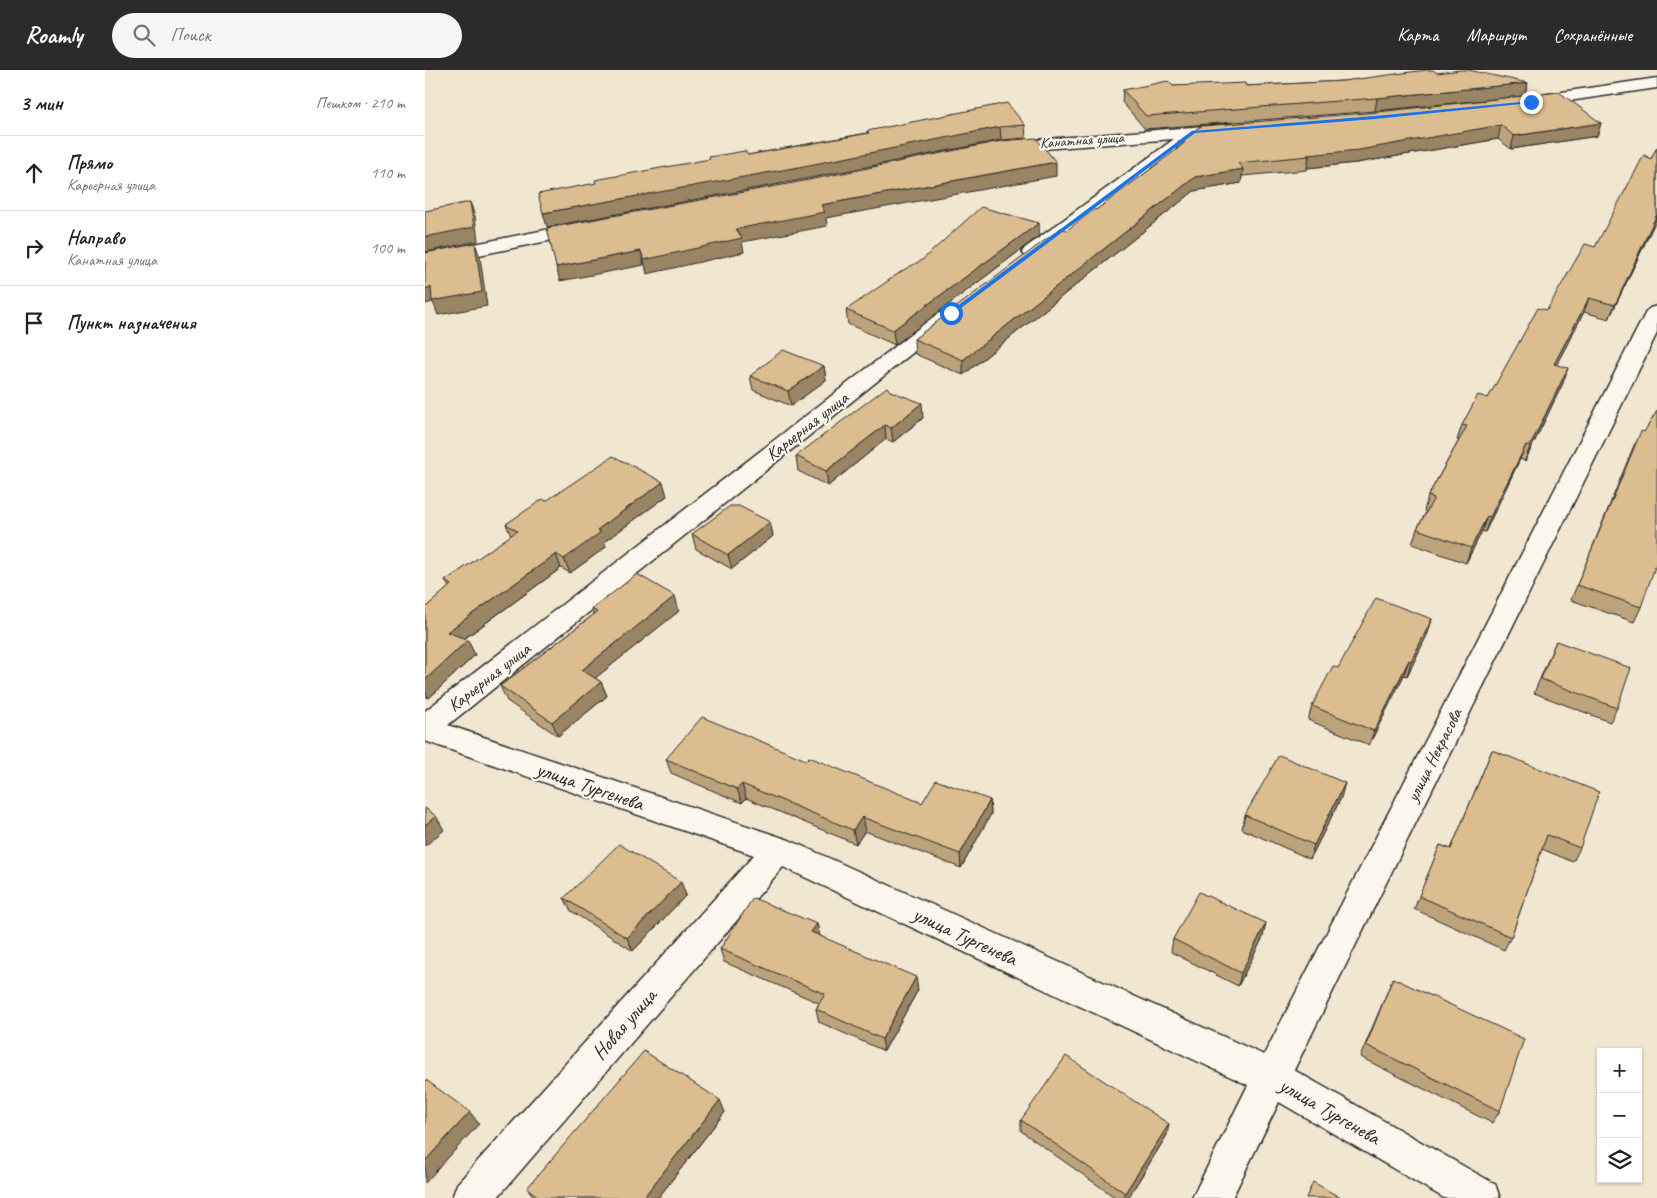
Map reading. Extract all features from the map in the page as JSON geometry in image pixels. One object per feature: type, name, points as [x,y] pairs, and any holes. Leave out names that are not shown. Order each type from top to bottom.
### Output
[{"type":"street","points":[[1511,104],[1657,83]]},
{"type":"street","name":"Канатная улица","points":[[982,151],[1001,147],[1241,128]]},
{"type":"street","points":[[1013,266],[1194,132]]},
{"type":"street","points":[[425,260],[601,225]]},
{"type":"street","name":"Карьерная улица","points":[[425,728],[958,307]]},
{"type":"street","name":"улица Некрасова","points":[[1211,1198],[1657,312]]},
{"type":"street","name":"улица Тургенева","points":[[425,728],[778,850],[1271,1077],[1481,1198]]},
{"type":"street","name":"Новая улица","points":[[471,1198],[778,850]]},
{"type":"building","points":[[1433,70],[1437,73],[1468,70],[1528,83],[1377,98],[1146,116],[1123,90],[1168,81],[1173,86],[1245,83],[1246,86],[1343,81]]},
{"type":"building","points":[[1559,92],[1601,123],[1514,136],[1501,125],[1359,150],[1238,163],[1243,169],[1195,177],[963,360],[914,339],[1061,228],[1067,230],[1096,210],[1176,150],[1185,142],[1177,143],[1201,126],[1378,112]]},
{"type":"building","points":[[1007,103],[1025,125],[1000,127],[799,167],[543,213],[538,194],[596,183],[595,180],[710,159],[709,157],[745,151],[748,155],[869,133],[867,131]]},
{"type":"building","points":[[1036,138],[1056,162],[821,205],[825,212],[736,229],[742,238],[644,260],[641,251],[556,267],[547,228],[799,182],[1001,141]]},
{"type":"building","points":[[1657,147],[1657,214],[1615,305],[1589,298],[1554,364],[1568,368],[1530,446],[1526,445],[1490,517],[1487,516],[1471,548],[1417,529],[1434,498],[1428,496],[1467,426],[1462,425],[1478,395],[1488,398],[1538,308],[1547,310],[1585,244],[1595,247],[1644,155],[1651,159]]},
{"type":"building","points":[[470,202],[474,227],[425,237],[425,211]]},
{"type":"building","points":[[981,207],[1039,223],[893,330],[846,310],[905,269],[922,260]]},
{"type":"building","points":[[475,243],[482,292],[432,301],[431,287],[425,289],[425,253]]},
{"type":"building","points":[[783,350],[824,366],[788,391],[750,376]]},
{"type":"building","points":[[887,387],[890,391],[922,403],[891,428],[885,425],[826,471],[796,456]]},
{"type":"building","points":[[1657,411],[1657,561],[1641,607],[1577,585],[1641,431],[1644,432]]},
{"type":"building","points":[[613,456],[663,482],[597,530],[601,532],[564,559],[556,554],[447,632],[468,640],[425,680],[425,608],[451,585],[445,581],[517,531],[506,524],[543,499],[546,501]]},
{"type":"building","points":[[730,506],[739,506],[770,522],[728,555],[692,534]]},
{"type":"building","points":[[637,574],[675,596],[582,670],[601,682],[552,722],[500,686],[597,612],[592,609]]},
{"type":"building","points":[[1376,598],[1432,619],[1411,661],[1409,660],[1374,731],[1312,706],[1333,666],[1338,668]]},
{"type":"building","points":[[1556,641],[1631,668],[1617,708],[1541,679]]},
{"type":"building","points":[[702,717],[806,760],[809,757],[922,803],[936,780],[990,800],[960,854],[862,817],[853,830],[742,784],[737,789],[666,759]]},
{"type":"building","points":[[1492,750],[1599,792],[1580,848],[1547,835],[1511,937],[1419,896],[1440,845],[1451,849]]},
{"type":"building","points":[[1279,755],[1345,783],[1314,845],[1245,815]]},
{"type":"building","points":[[425,808],[436,816],[425,825]]},
{"type":"building","points":[[619,844],[681,882],[627,938],[564,898]]},
{"type":"building","points":[[1199,892],[1266,923],[1241,973],[1173,939]]},
{"type":"building","points":[[753,898],[817,924],[811,932],[916,977],[882,1039],[816,1009],[825,994],[720,949]]},
{"type":"building","points":[[1393,978],[1524,1039],[1500,1111],[1366,1045]]},
{"type":"building","points":[[644,1051],[720,1100],[643,1198],[540,1198],[527,1188]]},
{"type":"building","points":[[1066,1056],[1169,1124],[1125,1193],[1021,1120]]},
{"type":"building","points":[[425,1081],[470,1112],[425,1161]]},
{"type":"building","points":[[1313,1182],[1341,1198],[1306,1198]]},
{"type":"route","points":[[951,313],[1194,132],[1375,118],[1531,102]]}]
